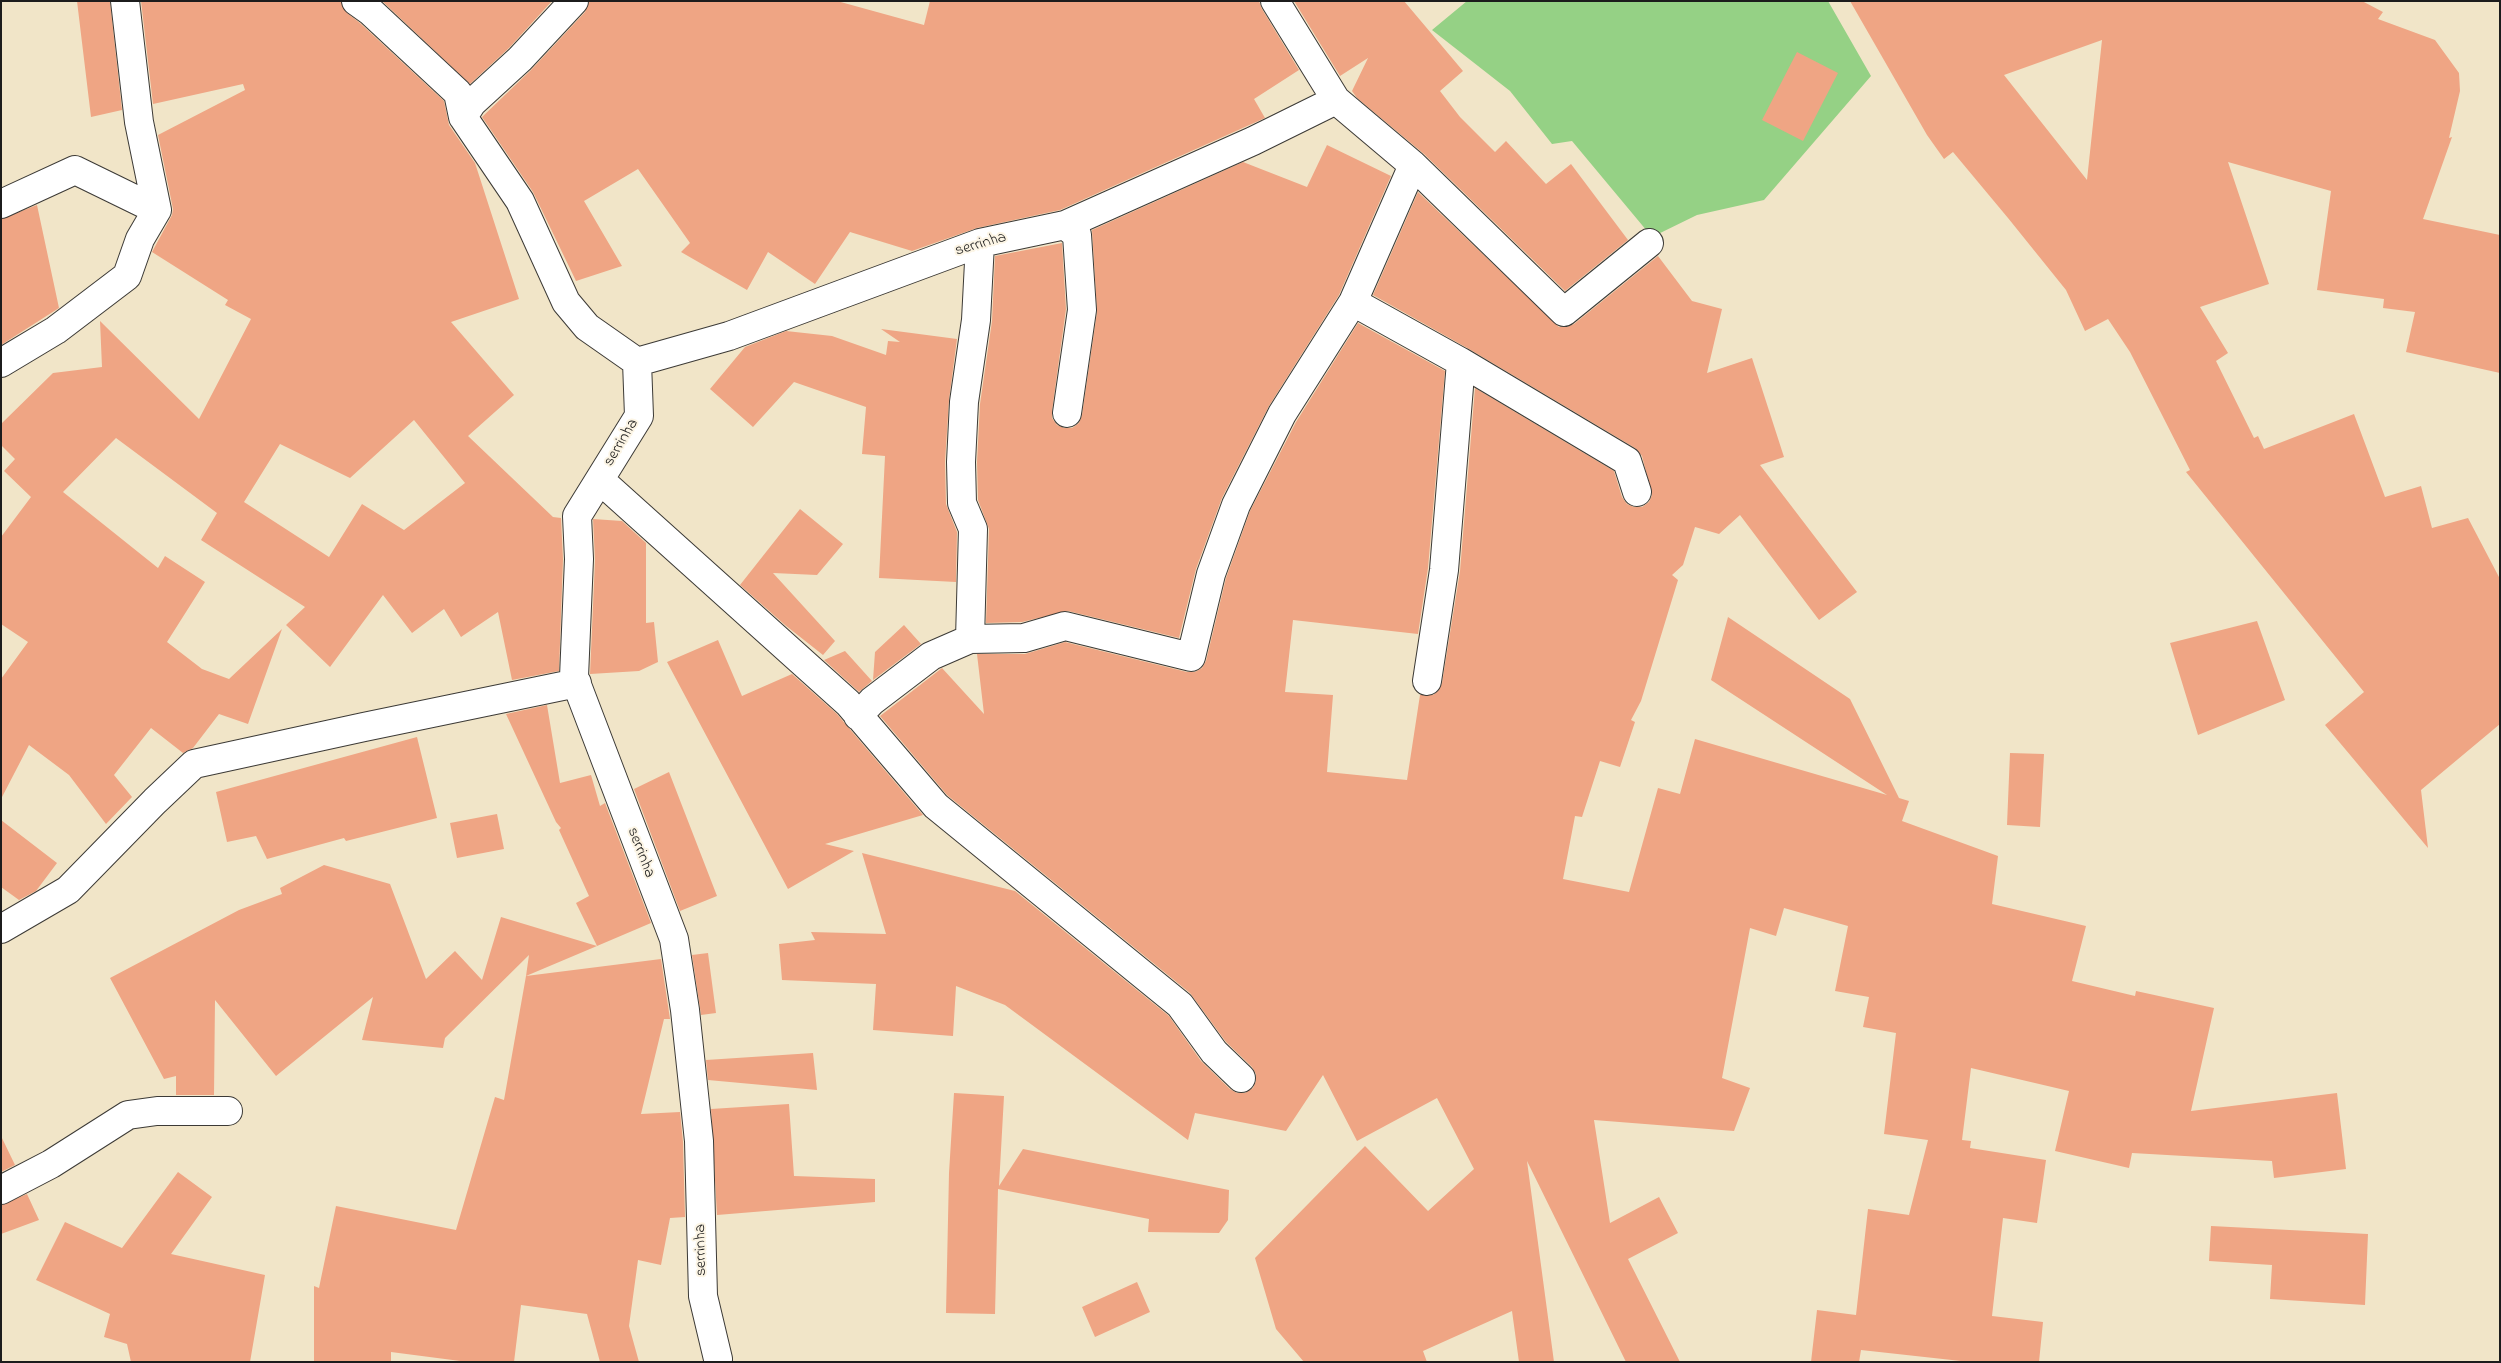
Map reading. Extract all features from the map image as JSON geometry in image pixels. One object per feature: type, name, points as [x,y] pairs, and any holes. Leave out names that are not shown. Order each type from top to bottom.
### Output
[{"type":"street","points":[[1,363],[56,330],[127,276],[140,239],[157,210],[139,122],[125,1]]},
{"type":"street","points":[[356,1],[370,11],[458,93],[463,117],[520,201],[566,302],[587,327],[637,362]]},
{"type":"street","points":[[463,117],[472,103],[520,59],[574,1]]},
{"type":"street","points":[[1275,1],[1336,100],[1413,165],[1564,312],[1649,243]]},
{"type":"street","name":"serrinha","points":[[718,1359],[703,1296],[699,1142],[685,1010],[674,938],[574,677],[578,559],[577,516],[639,416],[637,362],[729,336],[980,243],[1065,225],[1253,141],[1336,100]]},
{"type":"street","points":[[858,716],[872,701],[931,656],[970,639],[1024,638],[1065,626],[1191,657],[1211,574],[1236,505],[1282,414],[1353,302],[1413,165]]},
{"type":"street","points":[[1,204],[75,170],[157,210]]},
{"type":"street","points":[[1065,225],[1077,235],[1082,310],[1067,413]]},
{"type":"street","points":[[970,639],[972,529],[962,502],[961,462],[964,402],[976,320],[980,243]]},
{"type":"street","points":[[1353,302],[1461,362],[1627,461],[1637,492]]},
{"type":"street","points":[[1427,681],[1444,570],[1461,362]]},
{"type":"street","points":[[600,480],[848,703],[936,806],[1180,1006],[1214,1052],[1241,1078]]},
{"type":"street","points":[[1,929],[68,890],[194,764],[577,683]]},
{"type":"street","points":[[1,1190],[51,1164],[128,1115],[157,1111],[228,1111]]},
{"type":"green space","points":[[1467,1],[1828,1],[1871,76],[1764,200],[1697,215],[1652,237],[1572,141],[1552,144],[1510,91],[1432,30]]},
{"type":"building","points":[[77,1],[110,1],[122,110],[91,117]]},
{"type":"building","points":[[141,1],[341,1],[347,13],[444,101],[449,125],[475,163],[519,299],[451,322],[514,395],[468,436],[553,517],[561,518],[563,559],[559,671],[512,680],[498,612],[461,637],[444,609],[412,633],[383,595],[330,667],[286,625],[305,607],[201,540],[217,513],[116,438],[63,492],[158,568],[165,556],[205,582],[167,642],[202,669],[229,679],[282,629],[248,724],[219,714],[193,748],[183,753],[151,728],[114,775],[132,797],[106,824],[69,775],[29,745],[1,799],[1,679],[28,642],[1,624],[1,537],[31,497],[4,471],[15,459],[1,445],[1,424],[53,373],[102,367],[100,321],[199,419],[251,319],[225,305],[228,300],[152,252],[172,215],[173,209],[158,135],[245,90],[243,84],[153,104]],"holes":[[[414,420],[465,483],[404,530],[362,504],[329,557],[244,502],[280,444],[350,478]]]},
{"type":"building","points":[[382,1],[552,1],[509,48],[470,84]]},
{"type":"building","points":[[589,1],[837,1],[924,25],[930,1],[1259,1],[1299,70],[1254,99],[1265,118],[1060,210],[977,228],[912,251],[850,232],[815,284],[768,252],[747,290],[681,252],[690,243],[638,169],[584,201],[622,266],[576,281],[533,192],[482,117],[531,70],[585,12]]},
{"type":"building","points":[[1294,1],[1404,1],[1463,71],[1440,91],[1460,117],[1495,152],[1506,141],[1546,184],[1571,164],[1628,240],[1565,291],[1424,154],[1357,98],[1352,91],[1368,58],[1340,76]]},
{"type":"building","points":[[1850,1],[2362,1],[2383,12],[2378,19],[2435,40],[2459,73],[2460,91],[2449,138],[2452,137],[2423,219],[2500,235],[2500,373],[2406,352],[2415,312],[2383,308],[2384,299],[2317,290],[2331,191],[2228,162],[2269,284],[2200,307],[2228,353],[2216,361],[2254,438],[2258,436],[2264,449],[2354,414],[2385,497],[2421,486],[2432,528],[2468,518],[2500,579],[2500,724],[2421,790],[2428,848],[2325,725],[2364,692],[2186,472],[2190,470],[2130,352],[2108,319],[2085,331],[2066,290],[2008,218],[1953,152],[1944,159],[1927,135]],"holes":[[[2102,40],[2087,180],[2004,75]]]},
{"type":"building","points":[[1797,52],[1838,73],[1803,141],[1762,120]]},
{"type":"building","points":[[1327,145],[1391,176],[1339,295],[1269,406],[1222,498],[1196,569],[1179,638],[1068,611],[1022,622],[986,623],[989,529],[978,500],[977,462],[980,404],[992,321],[995,256],[1062,243],[1066,309],[1052,418],[1057,425],[1064,428],[1072,428],[1079,423],[1082,415],[1097,312],[1092,230],[1243,162],[1307,187]]},
{"type":"building","points":[[1418,192],[1559,327],[1567,327],[1574,324],[1658,256],[1692,301],[1722,309],[1707,373],[1752,358],[1784,457],[1760,465],[1857,592],[1819,620],[1740,515],[1719,534],[1695,527],[1683,565],[1672,575],[1678,580],[1641,701],[1631,720],[1635,722],[1620,767],[1600,761],[1582,817],[1575,816],[1563,879],[1629,892],[1658,788],[1680,794],[1695,739],[1887,795],[1711,680],[1728,617],[1850,699],[1899,798],[1909,801],[1902,821],[1998,856],[1992,904],[2086,926],[2072,981],[2135,996],[2136,991],[2214,1008],[2191,1111],[2337,1093],[2346,1169],[2274,1178],[2272,1161],[2132,1153],[2129,1168],[2055,1151],[2069,1091],[1971,1068],[1962,1140],[1971,1141],[1970,1148],[2046,1160],[2037,1223],[2003,1218],[1992,1316],[2043,1322],[2039,1362],[1970,1362],[1861,1350],[1859,1362],[1811,1362],[1817,1310],[1856,1315],[1868,1209],[1909,1215],[1928,1140],[1884,1134],[1896,1033],[1863,1027],[1869,997],[1835,991],[1848,926],[1784,908],[1776,936],[1750,928],[1722,1078],[1750,1088],[1734,1131],[1594,1120],[1610,1223],[1659,1197],[1678,1233],[1628,1259],[1680,1362],[1626,1362],[1527,1161],[1554,1362],[1519,1362],[1512,1311],[1423,1351],[1427,1362],[1304,1362],[1276,1329],[1255,1258],[1365,1146],[1428,1211],[1474,1169],[1437,1098],[1357,1141],[1323,1075],[1286,1131],[1195,1113],[1188,1140],[1005,1005],[956,986],[953,1036],[873,1030],[876,984],[782,980],[779,944],[815,940],[811,932],[886,934],[862,853],[1015,891],[1169,1016],[1201,1061],[1230,1089],[1237,1093],[1245,1093],[1253,1088],[1256,1074],[1252,1067],[1226,1042],[1190,993],[947,795],[880,716],[942,668],[984,714],[977,654],[1025,654],[1065,642],[1187,672],[1195,672],[1202,668],[1206,661],[1226,578],[1250,511],[1296,422],[1358,323],[1445,371],[1428,568],[1418,634],[1293,620],[1285,692],[1333,695],[1327,772],[1407,780],[1420,695],[1433,695],[1439,690],[1442,683],[1460,571],[1475,388],[1614,471],[1622,497],[1627,504],[1634,507],[1642,507],[1649,502],[1652,495],[1642,456],[1635,448],[1469,349],[1373,295]]},
{"type":"building","points":[[37,205],[59,308],[1,345],[1,219]]},
{"type":"building","points":[[881,329],[957,339],[949,400],[945,462],[946,504],[957,532],[956,582],[879,578],[885,456],[862,454],[866,407],[794,382],[753,427],[710,389],[745,347],[786,331],[832,336],[886,355],[888,341],[900,342]]},
{"type":"building","points":[[800,509],[843,544],[817,575],[773,573],[835,641],[823,655],[785,625],[740,585]]},
{"type":"building","points":[[593,519],[622,521],[646,543],[646,623],[654,622],[658,662],[639,671],[590,674],[595,560]]},
{"type":"building","points":[[2257,621],[2285,700],[2198,735],[2170,643]]},
{"type":"building","points":[[904,625],[921,644],[873,680],[875,652]]},
{"type":"building","points":[[718,640],[742,696],[792,674],[837,714],[923,815],[825,844],[854,851],[788,889],[667,662]]},
{"type":"building","points":[[845,651],[872,681],[859,692],[824,660]]},
{"type":"building","points":[[547,705],[560,783],[591,775],[600,806],[605,803],[651,923],[597,946],[576,903],[589,896],[559,830],[561,828],[556,822],[506,714]]},
{"type":"building","points":[[417,737],[437,818],[346,841],[344,838],[267,859],[256,836],[227,842],[216,792]]},
{"type":"building","points":[[2010,753],[2044,754],[2040,827],[2007,825]]},
{"type":"building","points":[[669,772],[717,896],[680,911],[634,789]]},
{"type":"building","points":[[497,814],[504,849],[457,858],[450,823]]},
{"type":"building","points":[[1,820],[57,863],[36,891],[19,900],[1,887]]},
{"type":"building","points":[[324,865],[390,884],[426,979],[455,951],[482,980],[501,917],[597,946],[526,976],[529,955],[445,1038],[443,1048],[362,1040],[373,997],[276,1076],[215,1000],[214,1095],[176,1095],[176,1076],[164,1079],[110,978],[239,910],[282,894],[280,888]]},
{"type":"building","points":[[708,953],[716,1013],[701,1015],[692,955]]},
{"type":"building","points":[[661,959],[670,1019],[664,1019],[641,1114],[680,1112],[683,1142],[685,1217],[670,1218],[661,1265],[638,1260],[629,1326],[639,1362],[600,1362],[587,1314],[521,1305],[514,1362],[468,1362],[391,1352],[391,1362],[314,1362],[314,1286],[319,1288],[336,1206],[456,1230],[495,1097],[504,1100],[526,976]]},
{"type":"building","points":[[813,1053],[817,1090],[708,1080],[706,1060]]},
{"type":"building","points":[[954,1093],[1004,1096],[999,1186],[1023,1149],[1229,1190],[1228,1220],[1219,1233],[1148,1232],[1149,1219],[998,1189],[995,1314],[946,1313],[949,1173]]},
{"type":"building","points":[[789,1104],[794,1176],[875,1179],[875,1202],[717,1215],[711,1109]]},
{"type":"building","points":[[1,1136],[15,1165],[1,1172]]},
{"type":"building","points":[[178,1172],[212,1197],[171,1254],[265,1275],[250,1362],[131,1362],[127,1344],[104,1337],[110,1314],[36,1280],[65,1222],[122,1248]]},
{"type":"building","points":[[27,1194],[39,1220],[1,1234],[1,1205]]},
{"type":"building","points":[[2211,1226],[2368,1234],[2365,1305],[2270,1299],[2272,1265],[2209,1261]]},
{"type":"building","points":[[1137,1282],[1150,1312],[1095,1337],[1082,1307]]}]
